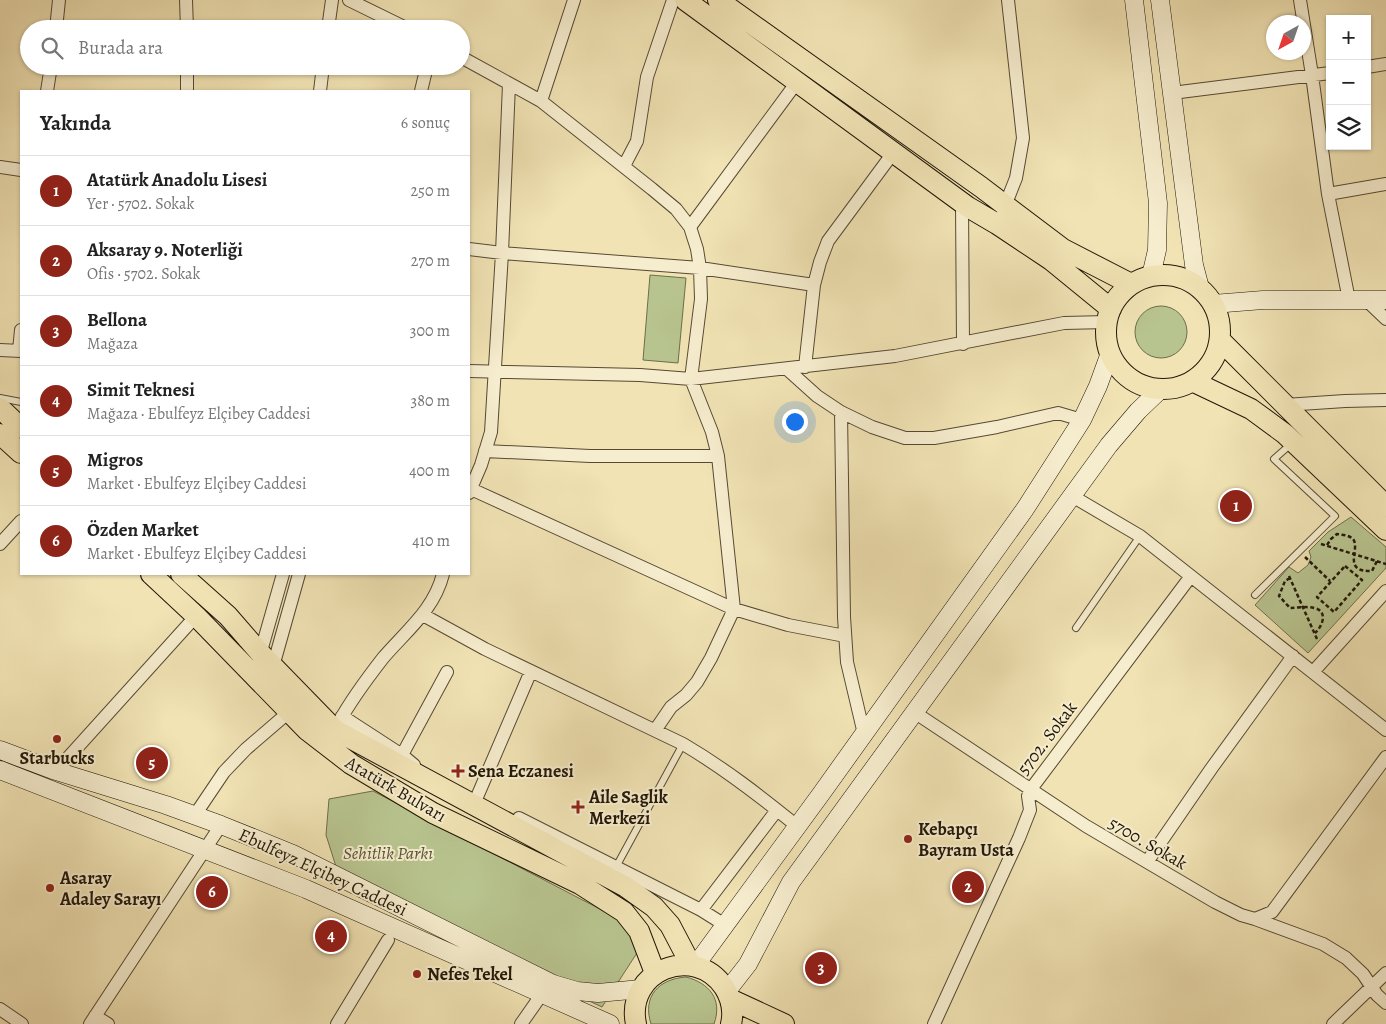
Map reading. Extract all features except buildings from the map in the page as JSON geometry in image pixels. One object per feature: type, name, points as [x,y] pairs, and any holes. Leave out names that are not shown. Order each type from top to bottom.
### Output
[{"type":"main road","points":[[685,0],[962,203],[1001,216],[1131,284]]},
{"type":"main road","points":[[718,0],[981,187],[1001,216],[1109,315]]},
{"type":"main road","points":[[1134,0],[1158,203],[1157,250],[1151,276]]},
{"type":"main road","points":[[1160,0],[1194,266],[1200,288]]},
{"type":"main road","points":[[1162,275],[1181,278],[1200,288],[1213,304],[1219,321],[1220,340],[1215,356],[1206,370],[1192,381],[1180,387],[1161,389],[1140,385],[1125,375],[1110,353],[1106,339],[1109,315],[1124,290],[1131,284],[1151,276],[1162,275]]},
{"type":"main road","points":[[1213,304],[1263,300],[1386,300]]},
{"type":"main road","points":[[1220,340],[1382,500]]},
{"type":"main road","points":[[693,966],[864,734],[1025,509],[1082,420],[1098,386],[1110,353]]},
{"type":"main road","points":[[1192,381],[1251,409],[1294,441],[1386,530]]},
{"type":"main road","points":[[728,995],[748,964],[791,882],[1120,431],[1138,410],[1161,389]]},
{"type":"main road","points":[[0,408],[20,427]]},
{"type":"main road","points":[[0,434],[20,452]]},
{"type":"main road","name":"Atatürk Bulvarı","points":[[152,575],[196,616],[289,712],[335,731],[626,887],[654,907],[670,924],[693,966]]},
{"type":"main road","name":"Atatürk Bulvarı","points":[[181,575],[228,616],[335,731],[351,764],[433,812],[580,884],[624,912],[639,931],[655,973]]},
{"type":"main road","name":"Ebulfeyz Elçibey Caddesi","points":[[0,750],[56,771],[221,825],[293,854],[553,984],[577,991],[598,993],[642,988]]},
{"type":"main road","name":"Ebulfeyz Elçibey Caddesi","points":[[0,770],[205,848],[306,889],[610,1024]]},
{"type":"main road","points":[[636,1024],[635,1008],[637,998],[642,988],[655,973],[674,966],[693,966],[713,975],[728,995],[732,1008],[731,1024]]},
{"type":"main road","points":[[728,995],[784,1024]]},
{"type":"street","points":[[57,20],[59,0]]},
{"type":"street","points":[[186,0],[186,20]]},
{"type":"street","points":[[329,20],[332,0]]},
{"type":"street","points":[[349,0],[390,20]]},
{"type":"street","points":[[541,100],[574,0]]},
{"type":"street","points":[[624,166],[637,141],[647,77],[672,0]]},
{"type":"street","points":[[1001,216],[1016,178],[1022,138],[1008,0]]},
{"type":"street","points":[[1300,0],[1328,194],[1357,300],[1386,319]]},
{"type":"street","points":[[470,62],[541,100],[624,166],[676,210],[690,227],[697,249],[701,299],[691,379],[712,432],[718,456],[734,609],[711,658],[697,682],[671,707],[656,729]]},
{"type":"street","points":[[1371,66],[1386,64]]},
{"type":"street","points":[[1172,93],[1326,73]]},
{"type":"street","points":[[47,90],[50,75]]},
{"type":"street","points":[[187,75],[187,90]]},
{"type":"street","points":[[320,90],[322,75]]},
{"type":"street","points":[[420,90],[424,75]]},
{"type":"street","points":[[690,227],[797,82]]},
{"type":"street","points":[[509,84],[502,253],[491,432],[470,491],[734,609],[788,625],[846,636]]},
{"type":"street","points":[[805,367],[814,285],[828,241],[893,153]]},
{"type":"street","points":[[0,166],[20,170]]},
{"type":"street","points":[[1328,194],[1386,184]]},
{"type":"street","points":[[962,203],[963,344]]},
{"type":"street","points":[[470,249],[700,268],[814,285]]},
{"type":"street","points":[[470,372],[691,379],[895,356],[1109,315]]},
{"type":"street","points":[[0,350],[20,351]]},
{"type":"street","points":[[787,369],[817,396],[841,412],[872,427],[905,438],[934,438],[1058,414],[1082,420]]},
{"type":"street","points":[[1285,405],[1386,400]]},
{"type":"street","points":[[841,412],[847,662],[864,734]]},
{"type":"street","points":[[485,451],[590,456],[718,456]]},
{"type":"street","points":[[1072,496],[1140,536],[1386,730]]},
{"type":"street","points":[[0,544],[20,522]]},
{"type":"street","points":[[265,688],[267,660],[283,575]]},
{"type":"street","points":[[251,673],[267,660],[299,575]]},
{"type":"street","points":[[443,575],[435,597],[423,615],[384,658],[335,731],[402,755],[422,772],[477,797],[701,910],[725,924]]},
{"type":"street","name":"5702. Sokak","points":[[934,1024],[1019,838],[1030,810],[1028,796],[1031,789],[1191,576]]},
{"type":"street","points":[[1313,672],[1386,591]]},
{"type":"street","points":[[423,615],[485,648],[656,729],[683,744],[722,768],[797,826]]},
{"type":"street","points":[[56,771],[196,616]]},
{"type":"street","points":[[1147,862],[1292,656]]},
{"type":"street","points":[[477,797],[531,670]]},
{"type":"street","points":[[402,755],[447,672]]},
{"type":"street","points":[[195,816],[224,772],[246,749],[289,712]]},
{"type":"street","name":"5700. Sokak","points":[[914,712],[1086,826],[1215,902],[1241,915],[1255,918],[1323,944],[1346,958],[1363,974],[1386,1003]]},
{"type":"street","points":[[1255,918],[1272,912],[1386,757]]},
{"type":"street","points":[[701,910],[777,810]]},
{"type":"street","points":[[108,1024],[93,1020],[221,825]]},
{"type":"street","points":[[337,1024],[388,940]]},
{"type":"street","points":[[1333,1024],[1386,973]]},
{"type":"street","points":[[521,1024],[542,994]]},
{"type":"street","points":[[0,1009],[22,1024]]},
{"type":"lane","points":[[0,398],[20,402]]},
{"type":"lane","points":[[1255,595],[1335,516],[1274,459],[1294,441]]},
{"type":"lane","points":[[1076,628],[1140,536]]},
{"type":"lane","points":[[616,867],[683,744]]},
{"type":"path","points":[[1327,546],[1331,539],[1338,534],[1348,535],[1354,540],[1353,559],[1356,567],[1364,571],[1372,571],[1377,561]]},
{"type":"path","points":[[1310,540],[1386,564]]},
{"type":"path","points":[[1299,551],[1331,581]]},
{"type":"path","points":[[1284,566],[1317,639]]},
{"type":"path","points":[[1345,566],[1362,580],[1334,612],[1317,597],[1331,581],[1345,566]]},
{"type":"path","points":[[1290,578],[1284,581],[1279,596],[1290,608],[1314,607],[1322,613],[1321,628],[1315,633]]},
{"type":"green space","points":[[650,275],[686,278],[678,363],[643,360]]},
{"type":"green space","points":[[1156,306],[1166,306],[1180,313],[1187,327],[1187,337],[1180,351],[1166,358],[1156,358],[1146,354],[1139,347],[1135,337],[1135,327],[1139,317],[1146,310]]},
{"type":"green space","points":[[1351,517],[1386,547],[1386,568],[1308,653],[1255,605],[1289,567],[1298,573],[1308,565],[1311,557],[1309,551],[1328,532]]},
{"type":"green space","name":"Sehitlik Parkı","points":[[373,791],[623,921],[646,939],[602,1007],[359,894],[339,876],[326,835],[329,799]]},
{"type":"green space","points":[[686,977],[701,983],[712,993],[717,1007],[714,1024],[651,1024],[649,1005],[655,991],[668,981]]},
{"type":"place","name":"Atatürk Anadolu Lisesi","points":[[1236,506]]},
{"type":"place","name":"Starbucks","points":[[57,739]]},
{"type":"place","name":"Migros","points":[[152,763]]},
{"type":"place","name":"Sena Eczanesi","points":[[458,771]]},
{"type":"place","name":"Aile Saglik Merkezi","points":[[578,807]]},
{"type":"place","name":"Kebapçı Bayram Usta","points":[[908,839]]},
{"type":"place","name":"Aksaray 9. Noterliği","points":[[968,887]]},
{"type":"place","name":"Asaray Adaley Sarayı","points":[[50,888]]},
{"type":"place","name":"Özden Market","points":[[212,892]]},
{"type":"place","name":"Simit Teknesi","points":[[331,936]]},
{"type":"place","name":"Bellona","points":[[821,968]]},
{"type":"place","name":"Nefes Tekel","points":[[417,974]]}]
